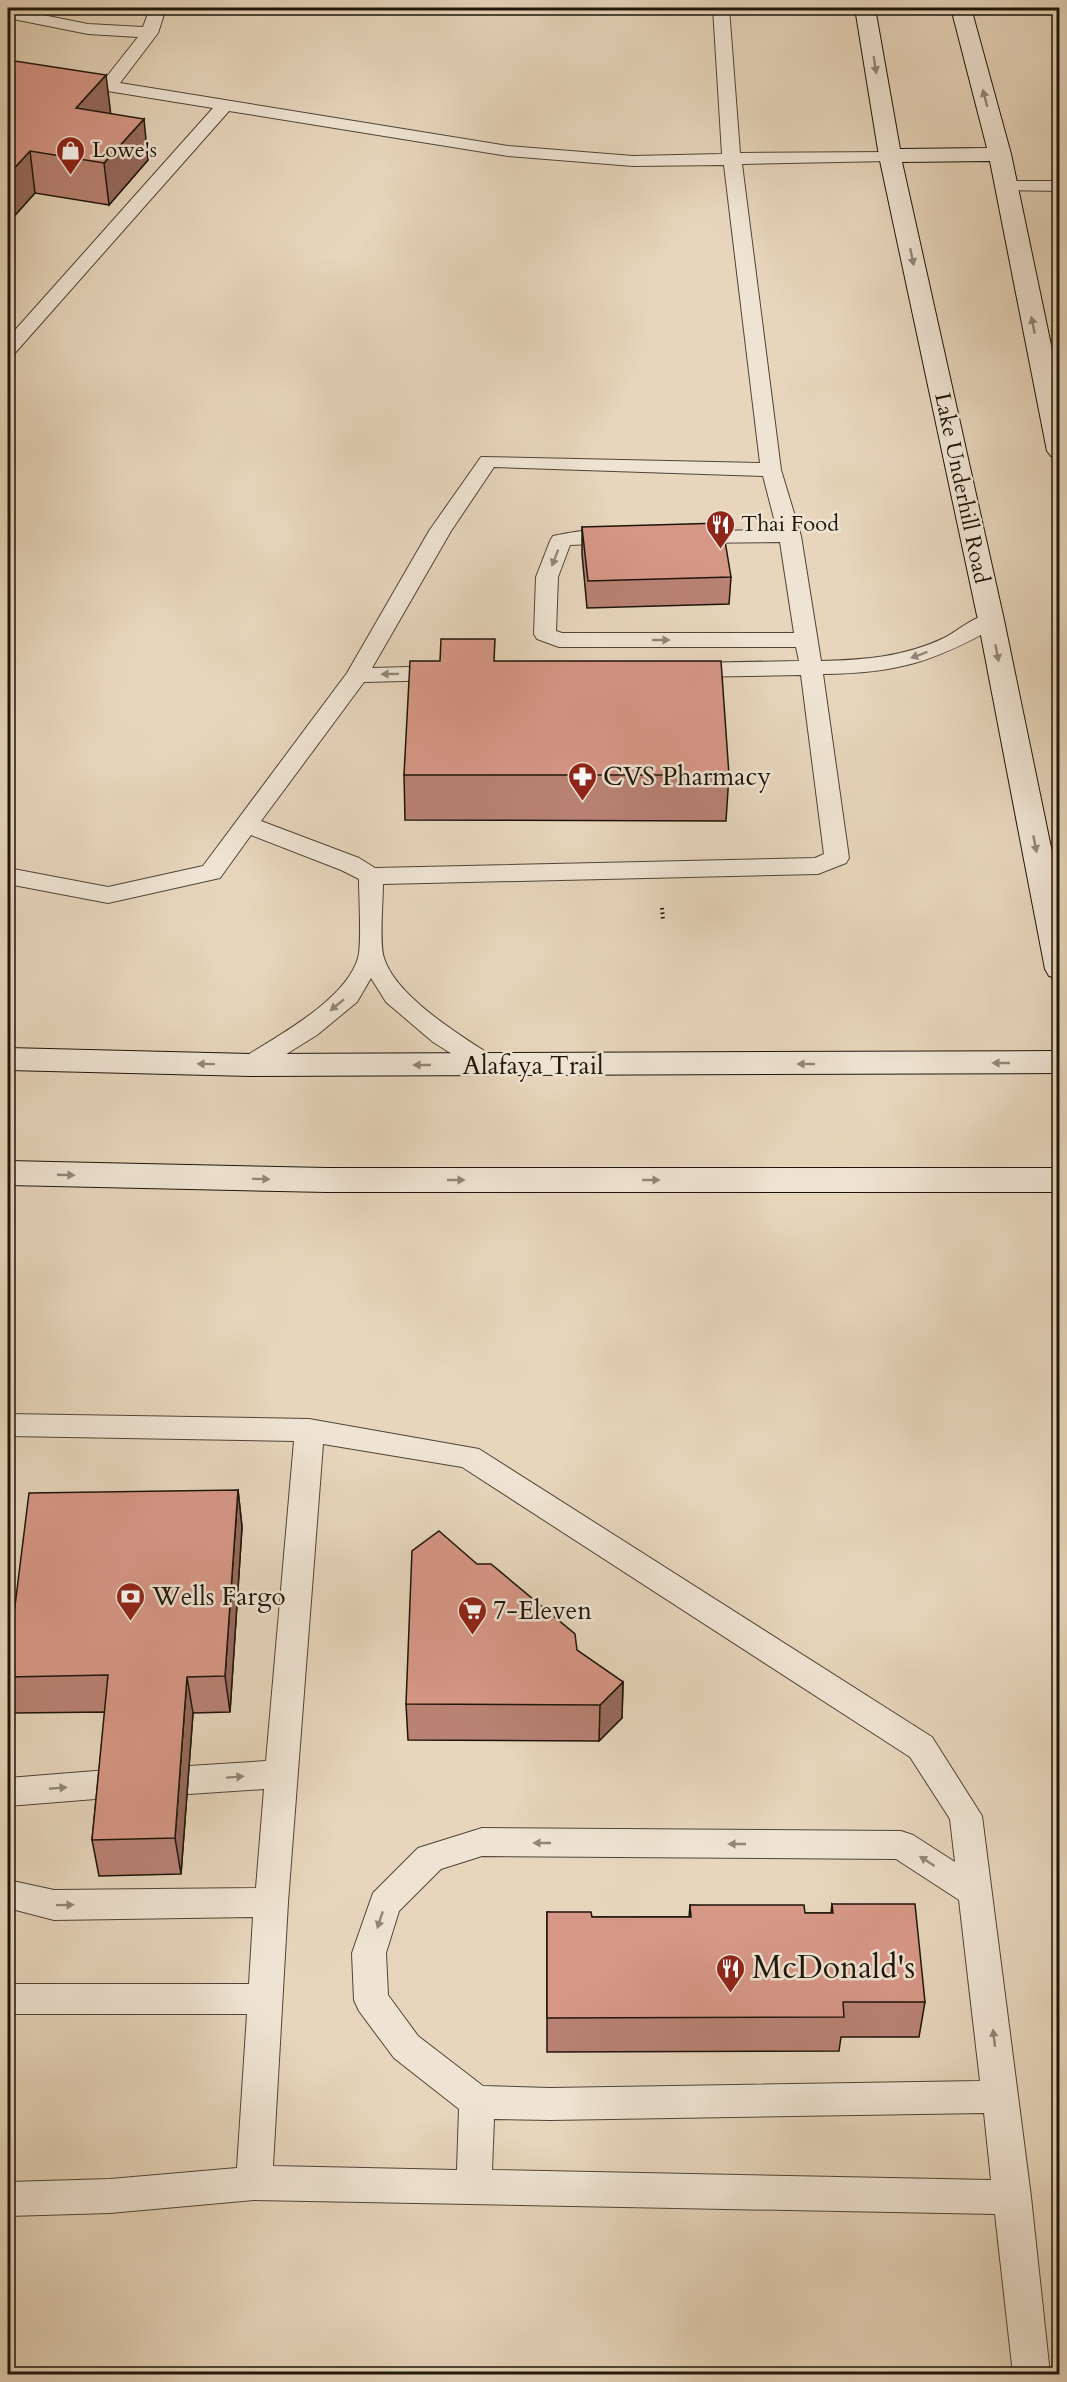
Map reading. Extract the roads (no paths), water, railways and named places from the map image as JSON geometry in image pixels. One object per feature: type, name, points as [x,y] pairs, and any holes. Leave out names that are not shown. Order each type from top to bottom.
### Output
[{"type":"street","name":"Lake Underhill Road","points":[[865,8],[890,156],[991,620],[1059,969]]},
{"type":"street","points":[[961,8],[1000,154],[1059,451]]},
{"type":"street","points":[[890,156],[1000,154]]},
{"type":"street","name":"Alafaya Trail","points":[[8,1059],[250,1065],[1059,1062]]},
{"type":"street","points":[[8,1173],[327,1180],[1059,1180]]},
{"type":"lane","points":[[109,86],[150,33],[158,8]]},
{"type":"lane","points":[[246,824],[350,864],[371,876],[818,866],[837,858],[812,668],[790,536],[783,500],[771,470],[732,160],[721,8]]},
{"type":"lane","points":[[8,13],[88,29],[150,33]]},
{"type":"lane","points":[[8,70],[508,151],[633,161],[890,156]]},
{"type":"lane","points":[[8,349],[226,104]]},
{"type":"lane","points":[[1006,186],[1059,186]]},
{"type":"lane","points":[[8,876],[108,896],[212,872],[357,675],[440,531],[488,461],[771,470]]},
{"type":"lane","points":[[672,537],[790,536]]},
{"type":"lane","points":[[636,537],[577,537],[561,541],[547,577],[545,634],[559,640],[807,640]]},
{"type":"lane","points":[[662,670],[869,667],[903,661],[951,643],[991,620]]},
{"type":"lane","points":[[357,675],[463,673]]},
{"type":"lane","points":[[250,1065],[308,1029],[348,996],[371,958],[371,876]]},
{"type":"lane","points":[[371,958],[395,996],[442,1036],[488,1065]]},
{"type":"lane","points":[[8,1425],[309,1430],[469,1457],[921,1747],[966,1816],[1013,2198],[1032,2374]]},
{"type":"lane","points":[[254,2183],[271,1902],[309,1430]]},
{"type":"lane","points":[[189,1780],[281,1774]]},
{"type":"lane","points":[[8,1792],[108,1784]]},
{"type":"lane","points":[[976,1893],[901,1845],[482,1842],[430,1858],[385,1903],[369,1953],[370,2000],[406,2047],[477,2102],[1001,2097]]},
{"type":"lane","points":[[8,1894],[54,1905],[271,1902]]},
{"type":"lane","points":[[8,2000],[265,2000]]},
{"type":"lane","points":[[474,2187],[477,2102]]},
{"type":"lane","points":[[8,2199],[110,2196],[254,2183],[1013,2198]]},
{"type":"place","name":"Lowe's","points":[[71,176]]},
{"type":"place","name":"Thai Food","points":[[720,550]]},
{"type":"place","name":"CVS Pharmacy","points":[[582,802]]},
{"type":"place","name":"Wells Fargo","points":[[131,1622]]},
{"type":"place","name":"7-Eleven","points":[[472,1636]]},
{"type":"place","name":"McDonald's","points":[[731,1994]]}]
